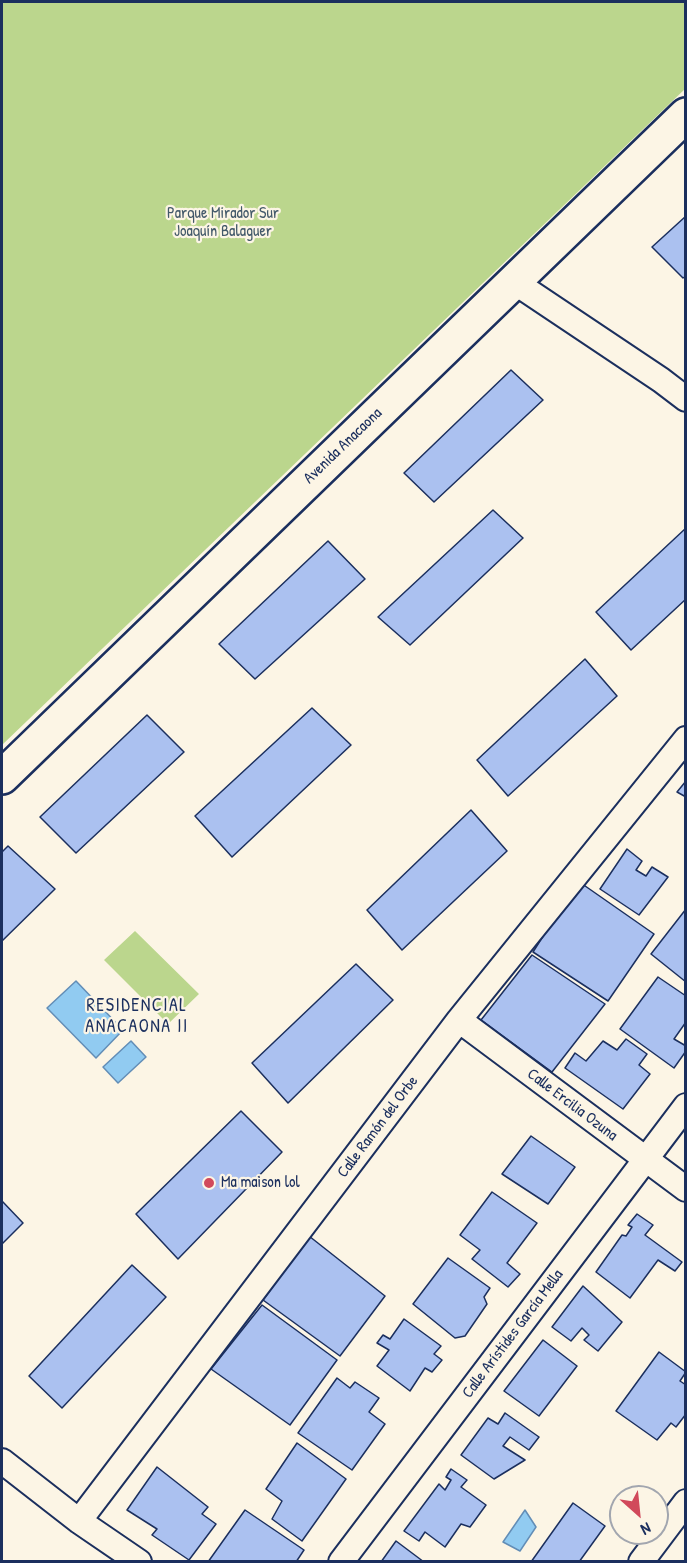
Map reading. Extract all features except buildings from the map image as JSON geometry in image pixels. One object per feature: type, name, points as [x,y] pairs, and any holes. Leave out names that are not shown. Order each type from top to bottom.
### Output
[{"type":"main road","name":"Avenida Anacaona","points":[[2,777],[686,115]]},
{"type":"street","points":[[513,281],[686,399]]},
{"type":"street","name":"Calle Ramón del Orbe","points":[[79,1521],[459,1020],[686,739]]},
{"type":"street","name":"Calle Ercilia Ozuna","points":[[459,1020],[686,1190]]},
{"type":"street","name":"Calle Arístides García Mella","points":[[341,1562],[686,1106]]},
{"type":"street","points":[[2,1461],[79,1521],[139,1562]]},
{"type":"street","points":[[641,1562],[686,1502]]},
{"type":"green space","name":"Parque Mirador Sur Joaquín Balaguer","points":[[2,2],[685,2],[686,88],[2,745]]},
{"type":"green space","points":[[135,931],[199,994],[168,1024],[104,960]]},
{"type":"water","points":[[76,981],[123,1030],[96,1058],[47,1008]]},
{"type":"water","points":[[131,1041],[146,1057],[118,1083],[103,1067]]},
{"type":"water","points":[[525,1510],[536,1527],[520,1551],[503,1542]]},
{"type":"place","name":"Ma maison lol","points":[[209,1183]]},
{"type":"district","name":"RESIDENCIAL ANACAONA II","points":[[137,1016]]}]
